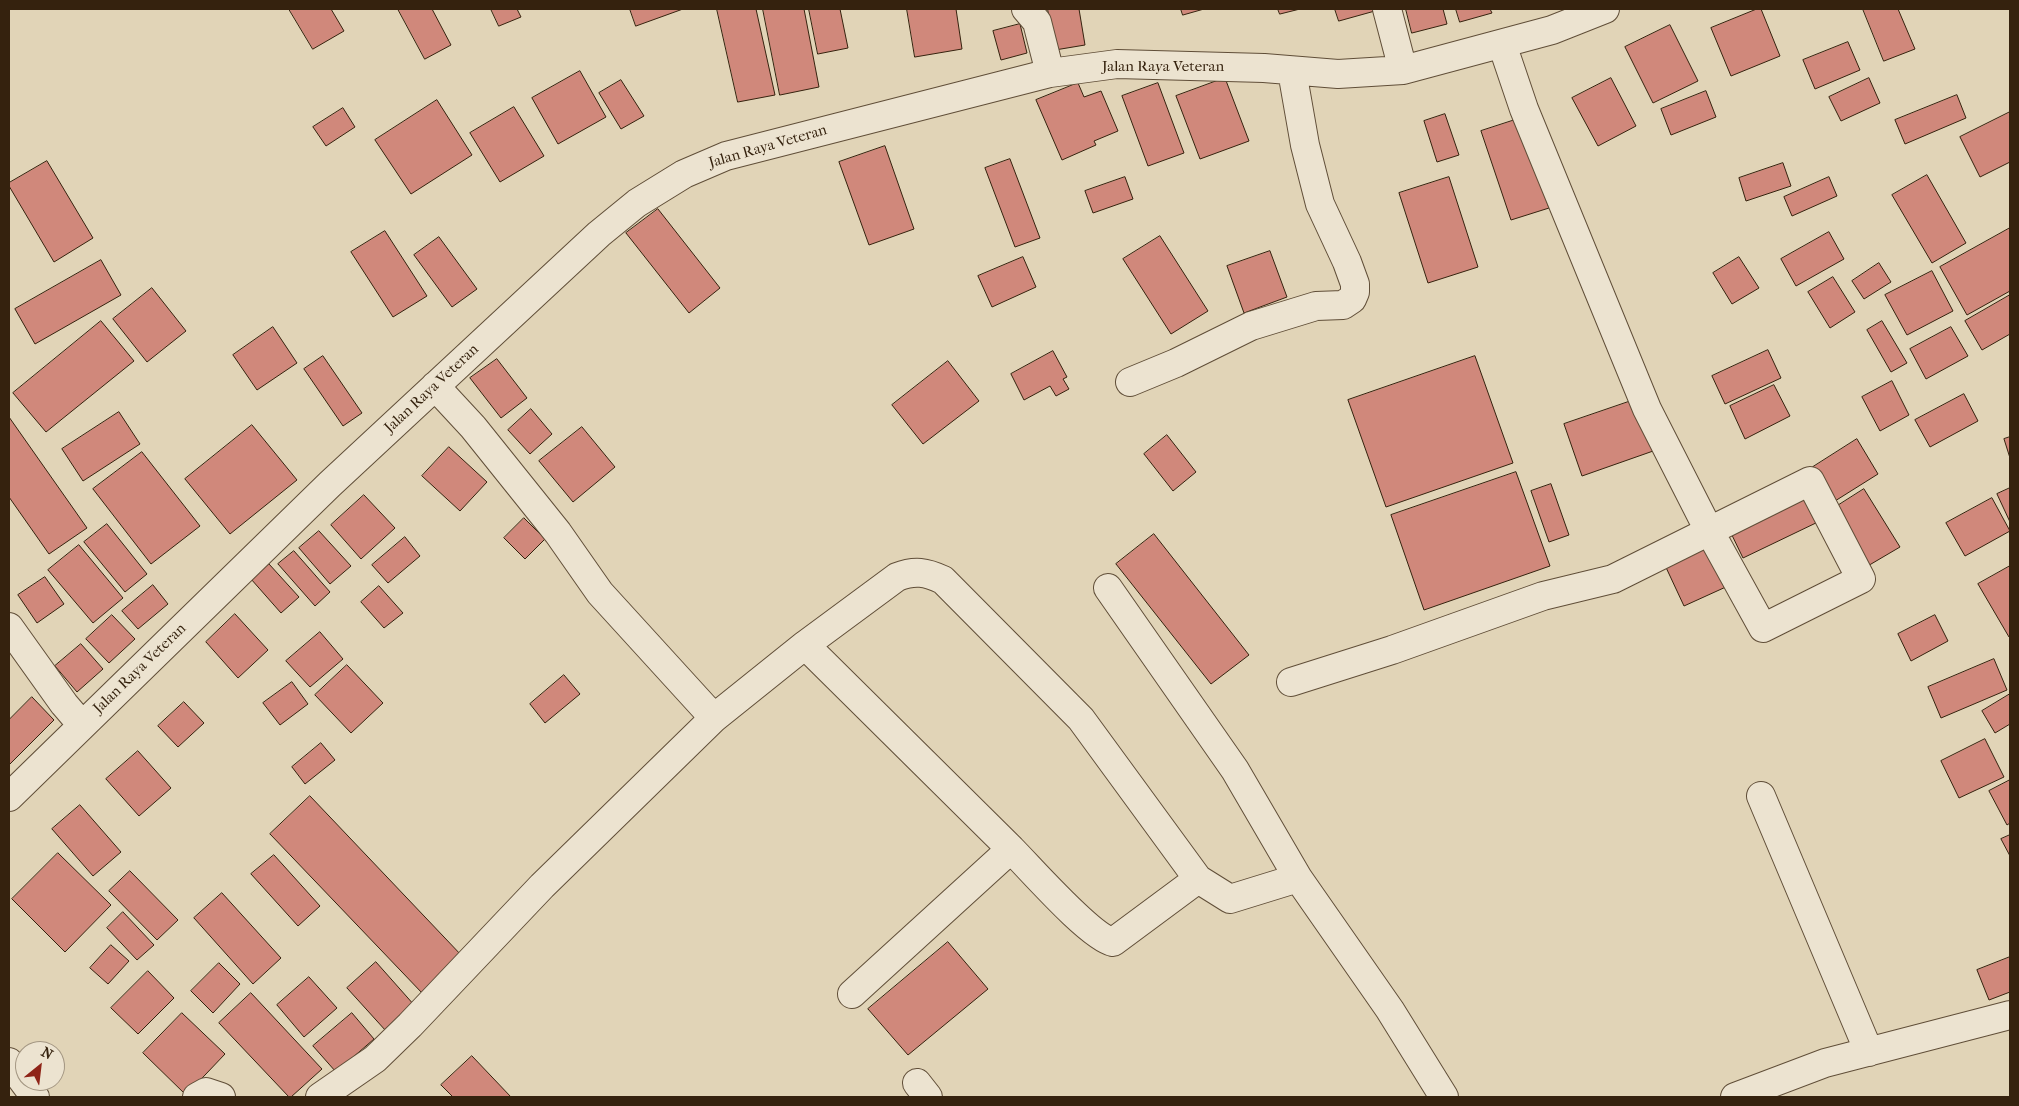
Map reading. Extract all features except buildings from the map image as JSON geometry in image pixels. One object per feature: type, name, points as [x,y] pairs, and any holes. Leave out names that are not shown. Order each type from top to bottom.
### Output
[{"type":"street","points":[[1026,9],[1037,22],[1050,73]]},
{"type":"street","points":[[1387,9],[1403,70]]},
{"type":"street","name":"Jalan Raya Veteran","points":[[9,797],[330,484],[599,234],[637,203],[684,174],[726,156],[1050,73],[1117,64],[1226,66],[1346,74],[1403,70],[1552,30],[1606,9]]},
{"type":"street","points":[[1291,682],[1392,650],[1543,596],[1613,579],[1710,532],[1810,481],[1861,579],[1763,628],[1710,532],[1646,409],[1524,109],[1502,44]]},
{"type":"street","points":[[1130,382],[1176,363],[1250,326],[1316,306],[1343,305],[1352,299],[1355,292],[1352,277],[1320,204],[1305,145],[1292,71]]},
{"type":"street","points":[[435,386],[473,427],[558,533],[600,593],[714,718]]},
{"type":"street","points":[[320,1097],[375,1059],[410,1026],[542,886],[714,718],[805,645],[897,577],[911,572],[926,572],[944,580],[1081,719],[1198,879],[1230,899],[1298,878]]},
{"type":"street","points":[[1108,588],[1235,770],[1298,878],[1390,1010],[1444,1097]]},
{"type":"street","points":[[9,627],[64,704],[82,725]]},
{"type":"street","points":[[805,645],[1087,925],[1108,941],[1113,942],[1198,879]]},
{"type":"street","points":[[1761,796],[1790,869],[1864,1039]]},
{"type":"street","points":[[852,994],[1012,849]]},
{"type":"street","points":[[1735,1097],[1864,1039],[2010,1016]]},
{"type":"street","points":[[9,1062],[36,1097]]},
{"type":"street","points":[[197,1097],[206,1092],[221,1097]]}]
